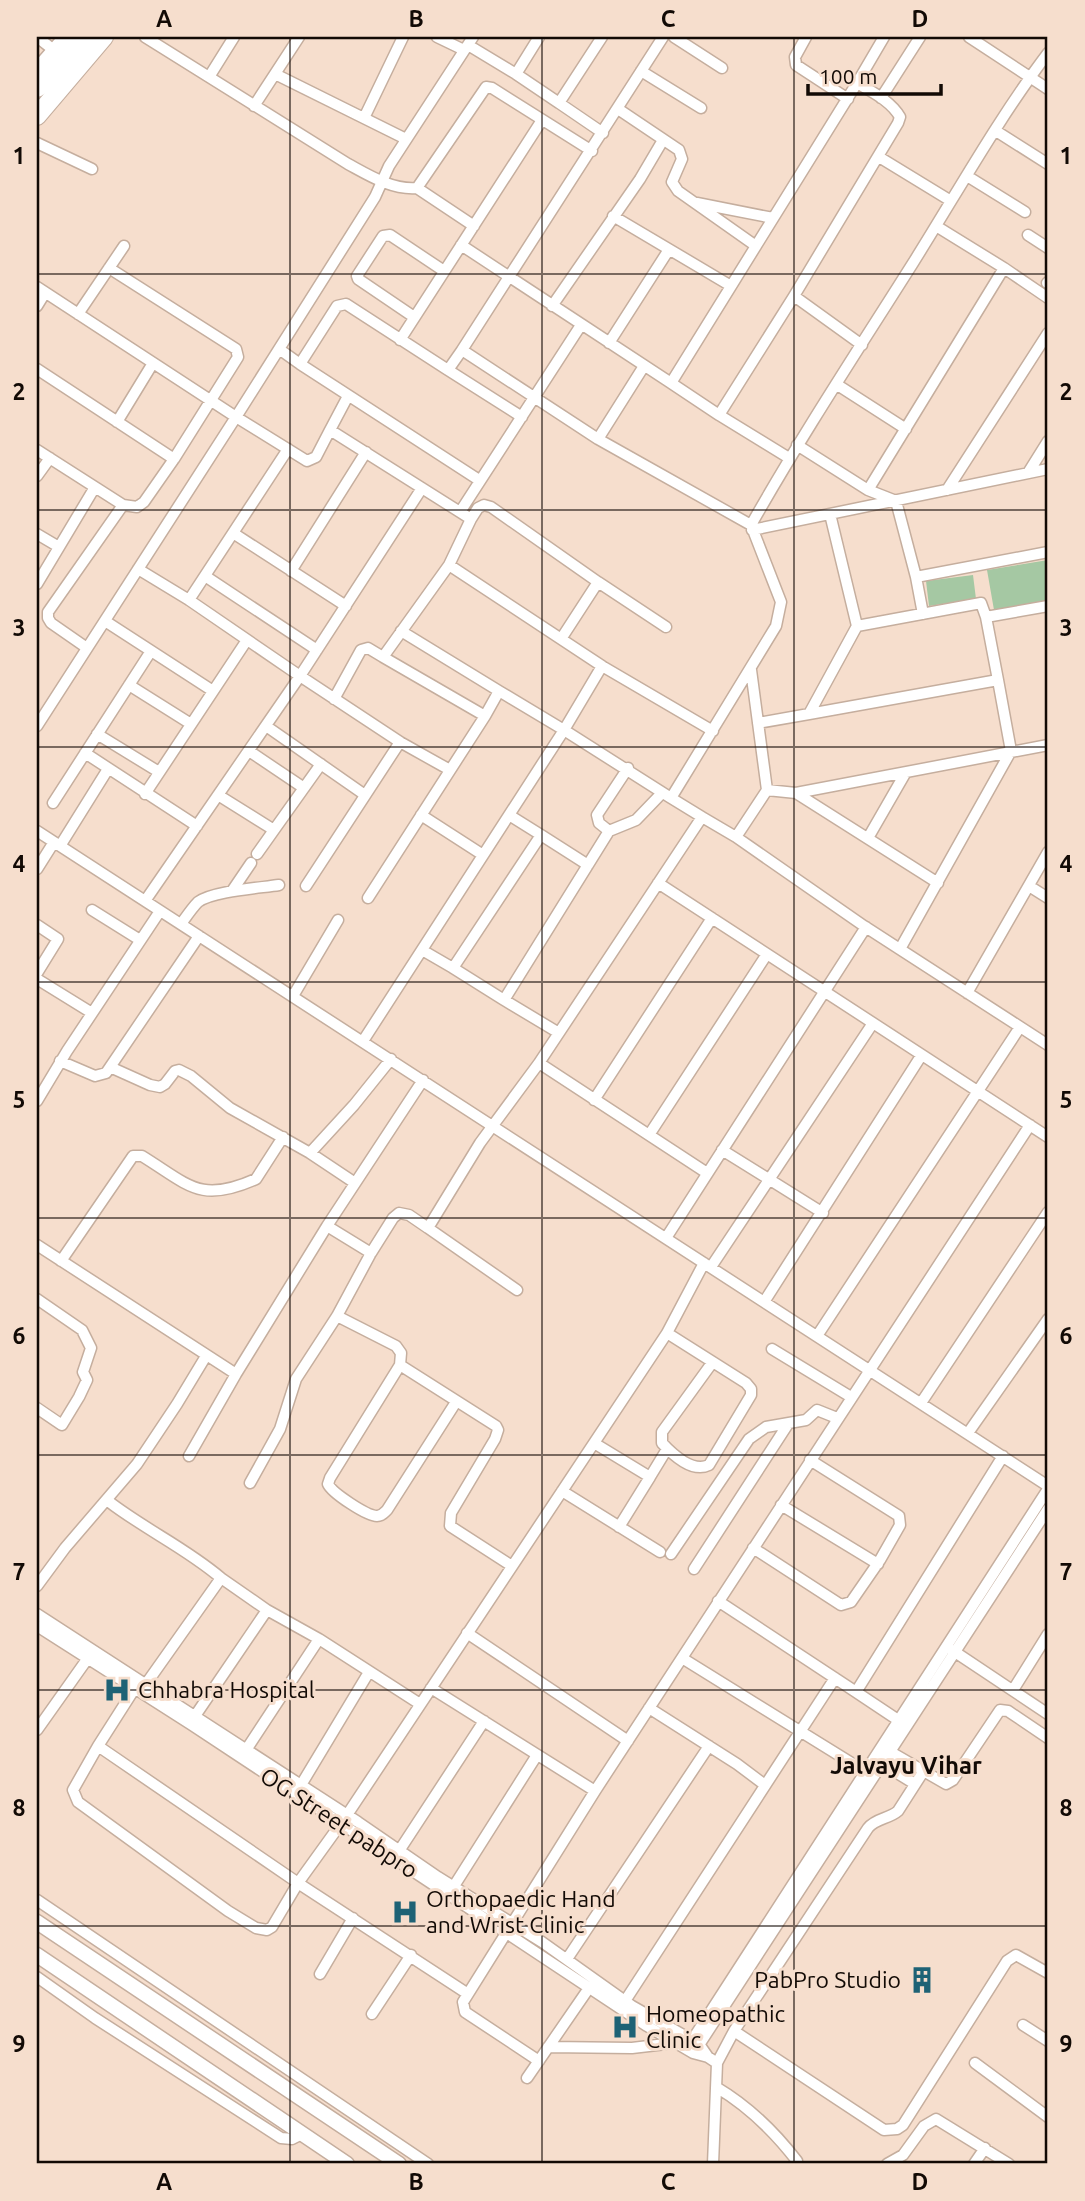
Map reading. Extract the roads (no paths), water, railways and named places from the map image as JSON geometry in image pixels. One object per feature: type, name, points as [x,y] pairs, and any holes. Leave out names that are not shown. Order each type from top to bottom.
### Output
[{"type":"highway","points":[[37,88],[85,37]]},
{"type":"highway","points":[[37,116],[104,37]]},
{"type":"main road","points":[[37,70],[66,37]]},
{"type":"main road","points":[[37,125],[116,37]]},
{"type":"main road","points":[[37,1922],[399,2164]]},
{"type":"main road","points":[[37,1955],[347,2164]]},
{"type":"street","points":[[37,37],[55,51]]},
{"type":"street","points":[[145,37],[382,182],[407,189],[417,188],[474,226]]},
{"type":"street","points":[[209,77],[234,37]]},
{"type":"street","points":[[254,106],[299,37]]},
{"type":"street","points":[[364,118],[403,37]]},
{"type":"street","points":[[437,37],[468,44],[603,132]]},
{"type":"street","points":[[516,74],[540,37]]},
{"type":"street","points":[[559,103],[602,37]]},
{"type":"street","points":[[448,370],[592,151],[663,37]]},
{"type":"street","points":[[674,37],[722,68]]},
{"type":"street","points":[[671,383],[884,37]]},
{"type":"street","points":[[881,98],[920,37]]},
{"type":"street","points":[[969,37],[1048,89]]},
{"type":"street","points":[[800,39],[795,57],[796,65],[848,99]]},
{"type":"street","points":[[37,726],[279,349],[375,197],[389,166],[468,44]]},
{"type":"street","points":[[751,528],[797,444],[1030,77],[1048,53]]},
{"type":"street","points":[[641,71],[701,108]]},
{"type":"street","points":[[275,74],[406,139]]},
{"type":"street","points":[[719,415],[879,157],[900,117],[897,110],[858,83]]},
{"type":"street","points":[[417,188],[486,87],[492,88],[592,151]]},
{"type":"street","points":[[618,109],[681,154],[682,159],[672,181],[673,186],[693,203],[757,246]]},
{"type":"street","points":[[400,340],[542,120]]},
{"type":"street","points":[[996,131],[1048,164]]},
{"type":"street","points":[[552,306],[640,179],[663,140]]},
{"type":"street","points":[[37,142],[92,169]]},
{"type":"street","points":[[879,157],[951,201]]},
{"type":"street","points":[[967,176],[1025,212]]},
{"type":"street","points":[[693,203],[774,218]]},
{"type":"street","points":[[613,216],[731,286]]},
{"type":"street","points":[[936,226],[1048,298]]},
{"type":"street","points":[[414,317],[358,279],[357,276],[383,236],[390,235],[444,271]]},
{"type":"street","points":[[1028,235],[1048,248]]},
{"type":"street","points":[[461,245],[789,458]]},
{"type":"street","points":[[78,314],[124,246]]},
{"type":"street","points":[[609,343],[668,251]]},
{"type":"street","points":[[37,450],[123,505],[136,508],[144,502],[174,459],[238,357],[236,349],[109,268]]},
{"type":"street","points":[[868,490],[1004,268]]},
{"type":"street","points":[[37,306],[41,290],[236,417],[311,461],[316,457],[348,396]]},
{"type":"street","points":[[794,296],[862,345]]},
{"type":"street","points":[[300,364],[337,306],[346,304],[522,417]]},
{"type":"street","points":[[460,512],[581,325]]},
{"type":"street","points":[[947,490],[1047,338]]},
{"type":"street","points":[[279,349],[479,480]]},
{"type":"street","points":[[462,350],[598,439],[751,528],[781,602],[776,626],[713,731],[667,795],[643,816],[609,831],[504,1000]]},
{"type":"street","points":[[117,422],[153,363]]},
{"type":"street","points":[[598,439],[644,366]]},
{"type":"street","points":[[37,369],[174,459]]},
{"type":"street","points":[[836,384],[906,429]]},
{"type":"street","points":[[330,430],[471,519]]},
{"type":"street","points":[[1028,472],[1048,441]]},
{"type":"street","points":[[797,444],[868,490],[896,501]]},
{"type":"street","points":[[189,600],[288,449]]},
{"type":"street","points":[[291,571],[366,452]]},
{"type":"street","points":[[37,476],[50,458]]},
{"type":"street","points":[[751,528],[1048,469]]},
{"type":"street","points":[[37,584],[95,487]]},
{"type":"street","points":[[145,901],[300,676],[422,488]]},
{"type":"street","points":[[896,501],[923,614]]},
{"type":"street","points":[[87,648],[51,623],[48,612],[123,505]]},
{"type":"street","points":[[383,657],[449,565],[471,519],[478,508],[484,505],[491,507],[666,627]]},
{"type":"street","points":[[809,714],[856,626],[830,514]]},
{"type":"street","points":[[233,533],[346,606]]},
{"type":"street","points":[[37,534],[59,547]]},
{"type":"street","points":[[916,577],[1048,552]]},
{"type":"street","points":[[449,565],[602,666],[713,731]]},
{"type":"street","points":[[138,569],[189,600],[400,742],[450,770]]},
{"type":"street","points":[[205,576],[317,650]]},
{"type":"street","points":[[562,639],[598,582]]},
{"type":"street","points":[[856,626],[981,603],[986,617],[1010,751],[900,949]]},
{"type":"street","points":[[986,617],[1048,606]]},
{"type":"street","points":[[105,621],[213,691]]},
{"type":"street","points":[[401,631],[628,768],[1048,1045]]},
{"type":"street","points":[[145,794],[247,640]]},
{"type":"street","points":[[334,699],[361,650],[369,648],[485,716]]},
{"type":"street","points":[[52,803],[151,651]]},
{"type":"street","points":[[363,1041],[564,730],[602,666]]},
{"type":"street","points":[[736,838],[766,790],[751,670]]},
{"type":"street","points":[[758,723],[998,680]]},
{"type":"street","points":[[129,685],[191,724]]},
{"type":"street","points":[[368,898],[499,691]]},
{"type":"street","points":[[266,726],[366,795]]},
{"type":"street","points":[[97,734],[159,772]]},
{"type":"street","points":[[306,886],[400,742]]},
{"type":"street","points":[[766,790],[796,793],[1048,745]]},
{"type":"street","points":[[249,751],[304,788]]},
{"type":"street","points":[[85,753],[197,826]]},
{"type":"street","points":[[232,891],[321,764]]},
{"type":"street","points":[[609,831],[599,822],[597,815],[628,768]]},
{"type":"street","points":[[37,869],[108,769]]},
{"type":"street","points":[[868,838],[906,772]]},
{"type":"street","points":[[796,793],[938,883]]},
{"type":"street","points":[[218,795],[274,830]]},
{"type":"street","points":[[421,815],[483,855]]},
{"type":"street","points":[[509,815],[588,865]]},
{"type":"street","points":[[428,1228],[493,1125],[539,1063],[702,817]]},
{"type":"street","points":[[37,831],[1048,1487],[951,1649],[898,1720],[886,1749]]},
{"type":"street","points":[[453,968],[541,835]]},
{"type":"street","points":[[967,993],[1048,852]]},
{"type":"street","points":[[658,883],[1048,1137]]},
{"type":"street","points":[[181,924],[197,903],[232,891],[279,885]]},
{"type":"street","points":[[1029,886],[1048,898]]},
{"type":"street","points":[[92,909],[140,940]]},
{"type":"street","points":[[37,1101],[60,1061],[160,911]]},
{"type":"street","points":[[594,1100],[712,918]]},
{"type":"street","points":[[293,996],[338,920]]},
{"type":"street","points":[[37,925],[58,939],[37,973]]},
{"type":"street","points":[[666,1238],[866,927]]},
{"type":"street","points":[[60,1061],[95,1076],[106,1073],[199,936]]},
{"type":"street","points":[[422,950],[559,1033]]},
{"type":"street","points":[[649,1135],[767,954]]},
{"type":"street","points":[[37,979],[92,1013]]},
{"type":"street","points":[[221,1578],[98,1746],[73,1790],[78,1802],[228,1911],[256,1928],[267,1930],[272,1927],[667,1333],[707,1266],[769,1179],[873,1023]]},
{"type":"street","points":[[817,1336],[1020,1027]]},
{"type":"street","points":[[764,1302],[921,1056]]},
{"type":"street","points":[[310,1153],[391,1059]]},
{"type":"street","points":[[539,1063],[707,1173]]},
{"type":"street","points":[[110,1067],[150,1086],[160,1087],[179,1070],[191,1076],[230,1108],[284,1137],[355,1183]]},
{"type":"street","points":[[189,1456],[327,1226],[423,1080]]},
{"type":"street","points":[[539,2061],[465,2012],[463,2003],[595,1791],[1030,1125]]},
{"type":"street","points":[[61,1261],[133,1156],[142,1156],[198,1191],[216,1191],[256,1180],[284,1137]]},
{"type":"street","points":[[722,1150],[822,1213]]},
{"type":"street","points":[[921,1403],[1048,1212]]},
{"type":"street","points":[[250,1483],[280,1429],[296,1379],[337,1316],[371,1253],[399,1213],[409,1215],[517,1290]]},
{"type":"street","points":[[327,1226],[371,1253]]},
{"type":"street","points":[[37,1245],[236,1374]]},
{"type":"street","points":[[37,1300],[82,1330],[91,1348],[83,1373],[87,1380],[62,1425],[37,1408]]},
{"type":"street","points":[[337,1316],[396,1346],[401,1353],[400,1365],[330,1478],[328,1484],[337,1495],[368,1513],[378,1516],[382,1514],[456,1402]]},
{"type":"street","points":[[968,1433],[1048,1320]]},
{"type":"street","points":[[667,1333],[746,1384],[751,1389],[751,1395],[709,1465],[694,1468],[667,1449],[662,1443],[662,1432],[712,1363]]},
{"type":"street","points":[[772,1349],[851,1397]]},
{"type":"street","points":[[37,1586],[65,1548],[108,1501],[155,1438],[206,1356]]},
{"type":"street","points":[[400,1365],[490,1422],[498,1430],[451,1513],[450,1526],[512,1566]]},
{"type":"street","points":[[562,1491],[666,1553],[748,1439],[766,1427],[806,1420],[820,1410],[837,1418]]},
{"type":"street","points":[[694,1569],[788,1424]]},
{"type":"street","points":[[594,1443],[650,1477]]},
{"type":"street","points":[[619,1527],[667,1449]]},
{"type":"street","points":[[856,1692],[1003,1456]]},
{"type":"street","points":[[753,1548],[841,1605],[851,1602],[878,1564],[900,1525],[899,1516],[810,1460]]},
{"type":"street","points":[[108,1501],[133,1520],[200,1561],[267,1610],[319,1639],[420,1704]]},
{"type":"street","points":[[781,1505],[878,1564]]},
{"type":"street","points":[[693,2047],[951,1649],[1048,1509]]},
{"type":"street","points":[[718,1601],[898,1720]]},
{"type":"street","points":[[195,1716],[267,1610]]},
{"type":"street","name":"OG Street pabpro","points":[[37,1614],[340,1825],[510,1929],[567,1959],[712,2060]]},
{"type":"street","name":"OG Street pabpro","points":[[37,1626],[88,1658],[195,1716],[454,1886],[589,1988],[674,2043],[693,2047]]},
{"type":"street","points":[[467,1633],[628,1741]]},
{"type":"street","points":[[1013,1690],[1048,1634]]},
{"type":"street","points":[[246,1750],[319,1639]]},
{"type":"street","points":[[951,1649],[1048,1714]]},
{"type":"street","points":[[37,1730],[88,1658]]},
{"type":"street","points":[[682,1658],[866,1772]]},
{"type":"street","points":[[301,1785],[369,1672]]},
{"type":"street","points":[[625,2001],[835,1678]]},
{"type":"street","points":[[431,1688],[595,1791]]},
{"type":"street","points":[[649,1708],[765,1785]]},
{"type":"street","points":[[886,1749],[942,1783],[949,1784],[998,1712],[1004,1709],[1048,1738]]},
{"type":"street","points":[[400,1851],[484,1721]]},
{"type":"street","points":[[98,1746],[468,1994]]},
{"type":"street","points":[[567,1959],[709,1746]]},
{"type":"street","points":[[454,1886],[537,1755]]},
{"type":"street","points":[[693,2047],[866,1772],[878,1761]]},
{"type":"street","points":[[878,1761],[915,1784]]},
{"type":"street","points":[[713,2164],[716,2087],[712,2060],[868,1828],[875,1822],[893,1816],[923,1772]]},
{"type":"street","points":[[37,1900],[428,2164]]},
{"type":"street","points":[[320,1974],[353,1918]]},
{"type":"street","points":[[372,2014],[411,1955]]},
{"type":"street","points":[[734,2031],[884,2130],[890,2131],[902,2125],[1007,1961],[1016,1955],[1048,1973]]},
{"type":"street","points":[[37,1977],[95,2018],[281,2138],[292,2139],[302,2134]]},
{"type":"street","points":[[527,2078],[589,1988]]},
{"type":"street","points":[[1023,2025],[1048,2041]]},
{"type":"street","points":[[548,2047],[632,2048],[674,2043]]},
{"type":"street","points":[[975,2063],[1048,2116]]},
{"type":"street","points":[[716,2087],[734,2098],[776,2134],[797,2161],[796,2164]]},
{"type":"street","points":[[887,2164],[904,2155],[924,2126],[936,2119],[1009,2164]]},
{"type":"street","points":[[974,2164],[985,2148]]},
{"type":"place","name":"Chhabra Hospital","points":[[117,1690]]},
{"type":"place","name":"Orthopaedic Hand and Wrist Clinic","points":[[405,1912]]},
{"type":"place","name":"PabPro Studio","points":[[922,1980]]},
{"type":"place","name":"Homeopathic Clinic","points":[[625,2027]]},
{"type":"district","name":"Jalvayu Vihar","points":[[906,1766]]}]
